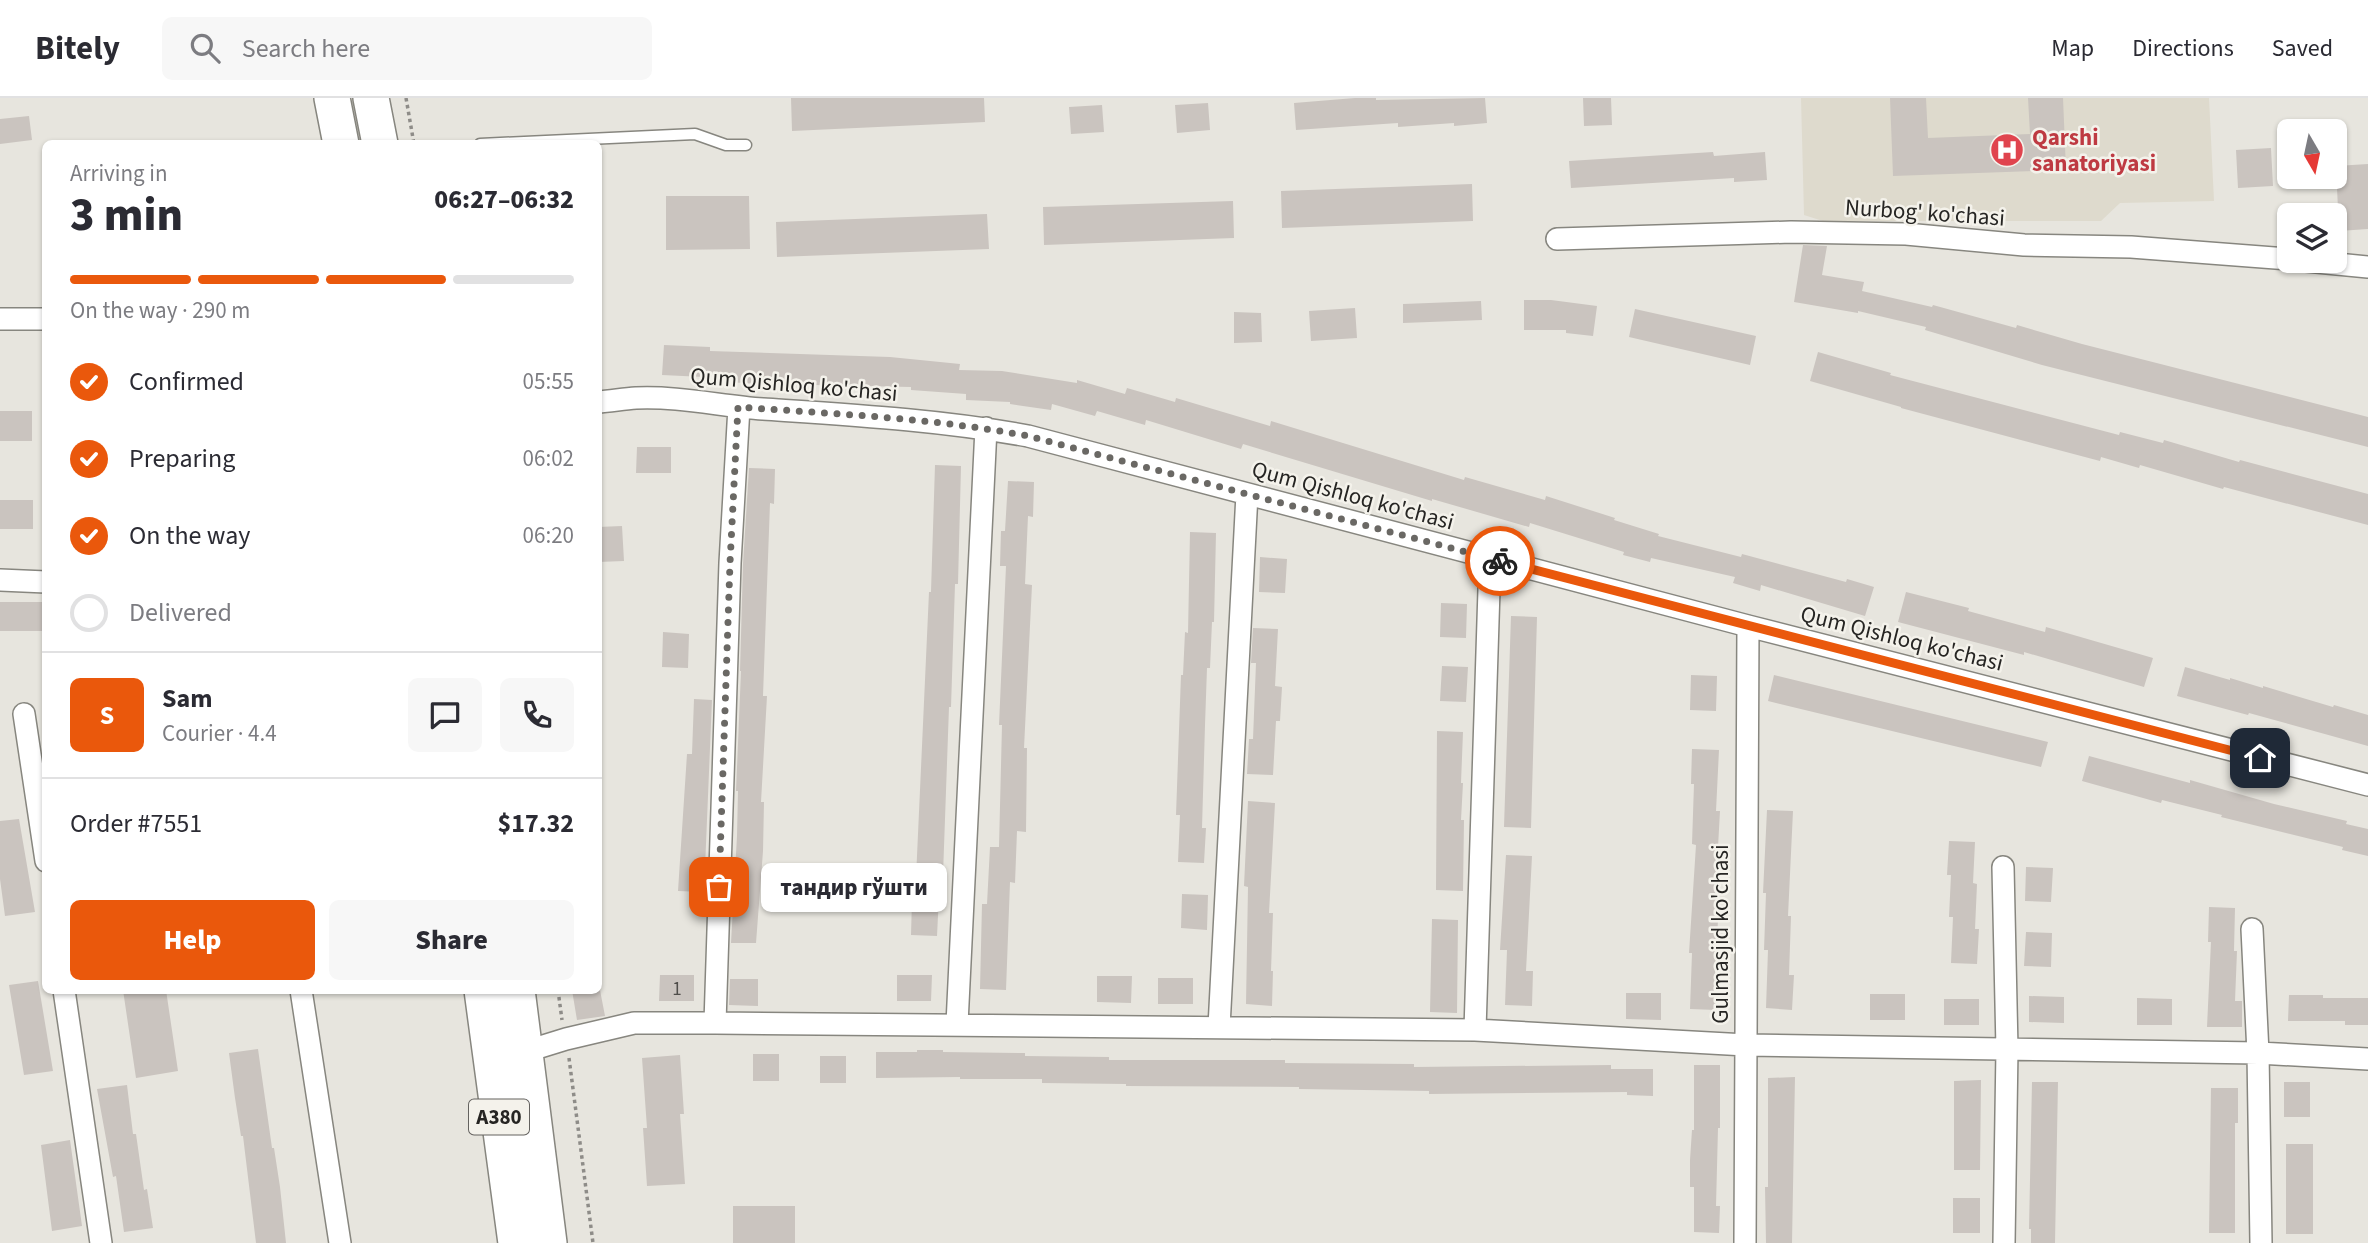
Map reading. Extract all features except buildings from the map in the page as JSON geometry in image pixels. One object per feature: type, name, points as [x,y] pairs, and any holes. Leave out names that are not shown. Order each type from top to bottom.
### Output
[{"type":"highway","points":[[332,98],[340,140]]},
{"type":"highway","points":[[371,98],[379,140]]},
{"type":"highway","name":"A380","points":[[483,994],[516,1243]]},
{"type":"highway","name":"A380","points":[[517,994],[549,1243]]},
{"type":"street","name":"Nurbog' ko'chasi","points":[[1557,239],[1791,232],[1906,234],[2024,245],[2132,247],[2277,258]]},
{"type":"street","points":[[2347,265],[2368,267]]},
{"type":"street","points":[[0,319],[42,319]]},
{"type":"street","name":"Qum Qishloq ko'chasi","points":[[602,402],[636,398],[672,399],[986,428],[1028,436],[1748,626],[2368,785]]},
{"type":"street","points":[[715,1023],[730,563],[738,407]]},
{"type":"street","points":[[957,1024],[986,428]]},
{"type":"street","points":[[1219,1027],[1247,494]]},
{"type":"street","points":[[1475,1030],[1490,558]]},
{"type":"street","points":[[0,580],[42,582]]},
{"type":"street","name":"Gulmasjid ko'chasi","points":[[1745,1243],[1748,626]]},
{"type":"street","points":[[24,714],[42,834]]},
{"type":"street","points":[[2003,867],[2007,1049],[2004,1243]]},
{"type":"street","points":[[2252,929],[2258,1053],[2261,1243]]},
{"type":"street","points":[[65,994],[101,1243]]},
{"type":"street","points":[[302,994],[340,1243]]},
{"type":"street","points":[[524,1052],[634,1023],[715,1023],[1475,1030],[1746,1045],[2258,1053],[2368,1059]]},
{"type":"lane","points":[[566,140],[695,134],[726,145],[746,145]]},
{"type":"path","points":[[406,98],[413,140]]},
{"type":"path","points":[[559,994],[576,1097],[593,1243]]},
{"type":"shaded area","name":"Qarshi sanatoriyasi","points":[[1801,98],[2209,98],[2214,201],[2120,203],[2101,221],[1823,221],[1804,215]]},
{"type":"way so far","points":[[719,887],[738,407],[887,418],[986,428],[1028,436],[1500,561]]},
{"type":"place","name":"Qarshi sanatoriyasi","points":[[2007,150]]},
{"type":"place","name":"тандир гўшти","points":[[719,887]]},
{"type":"route","points":[[1500,561],[2260,758]]}]
